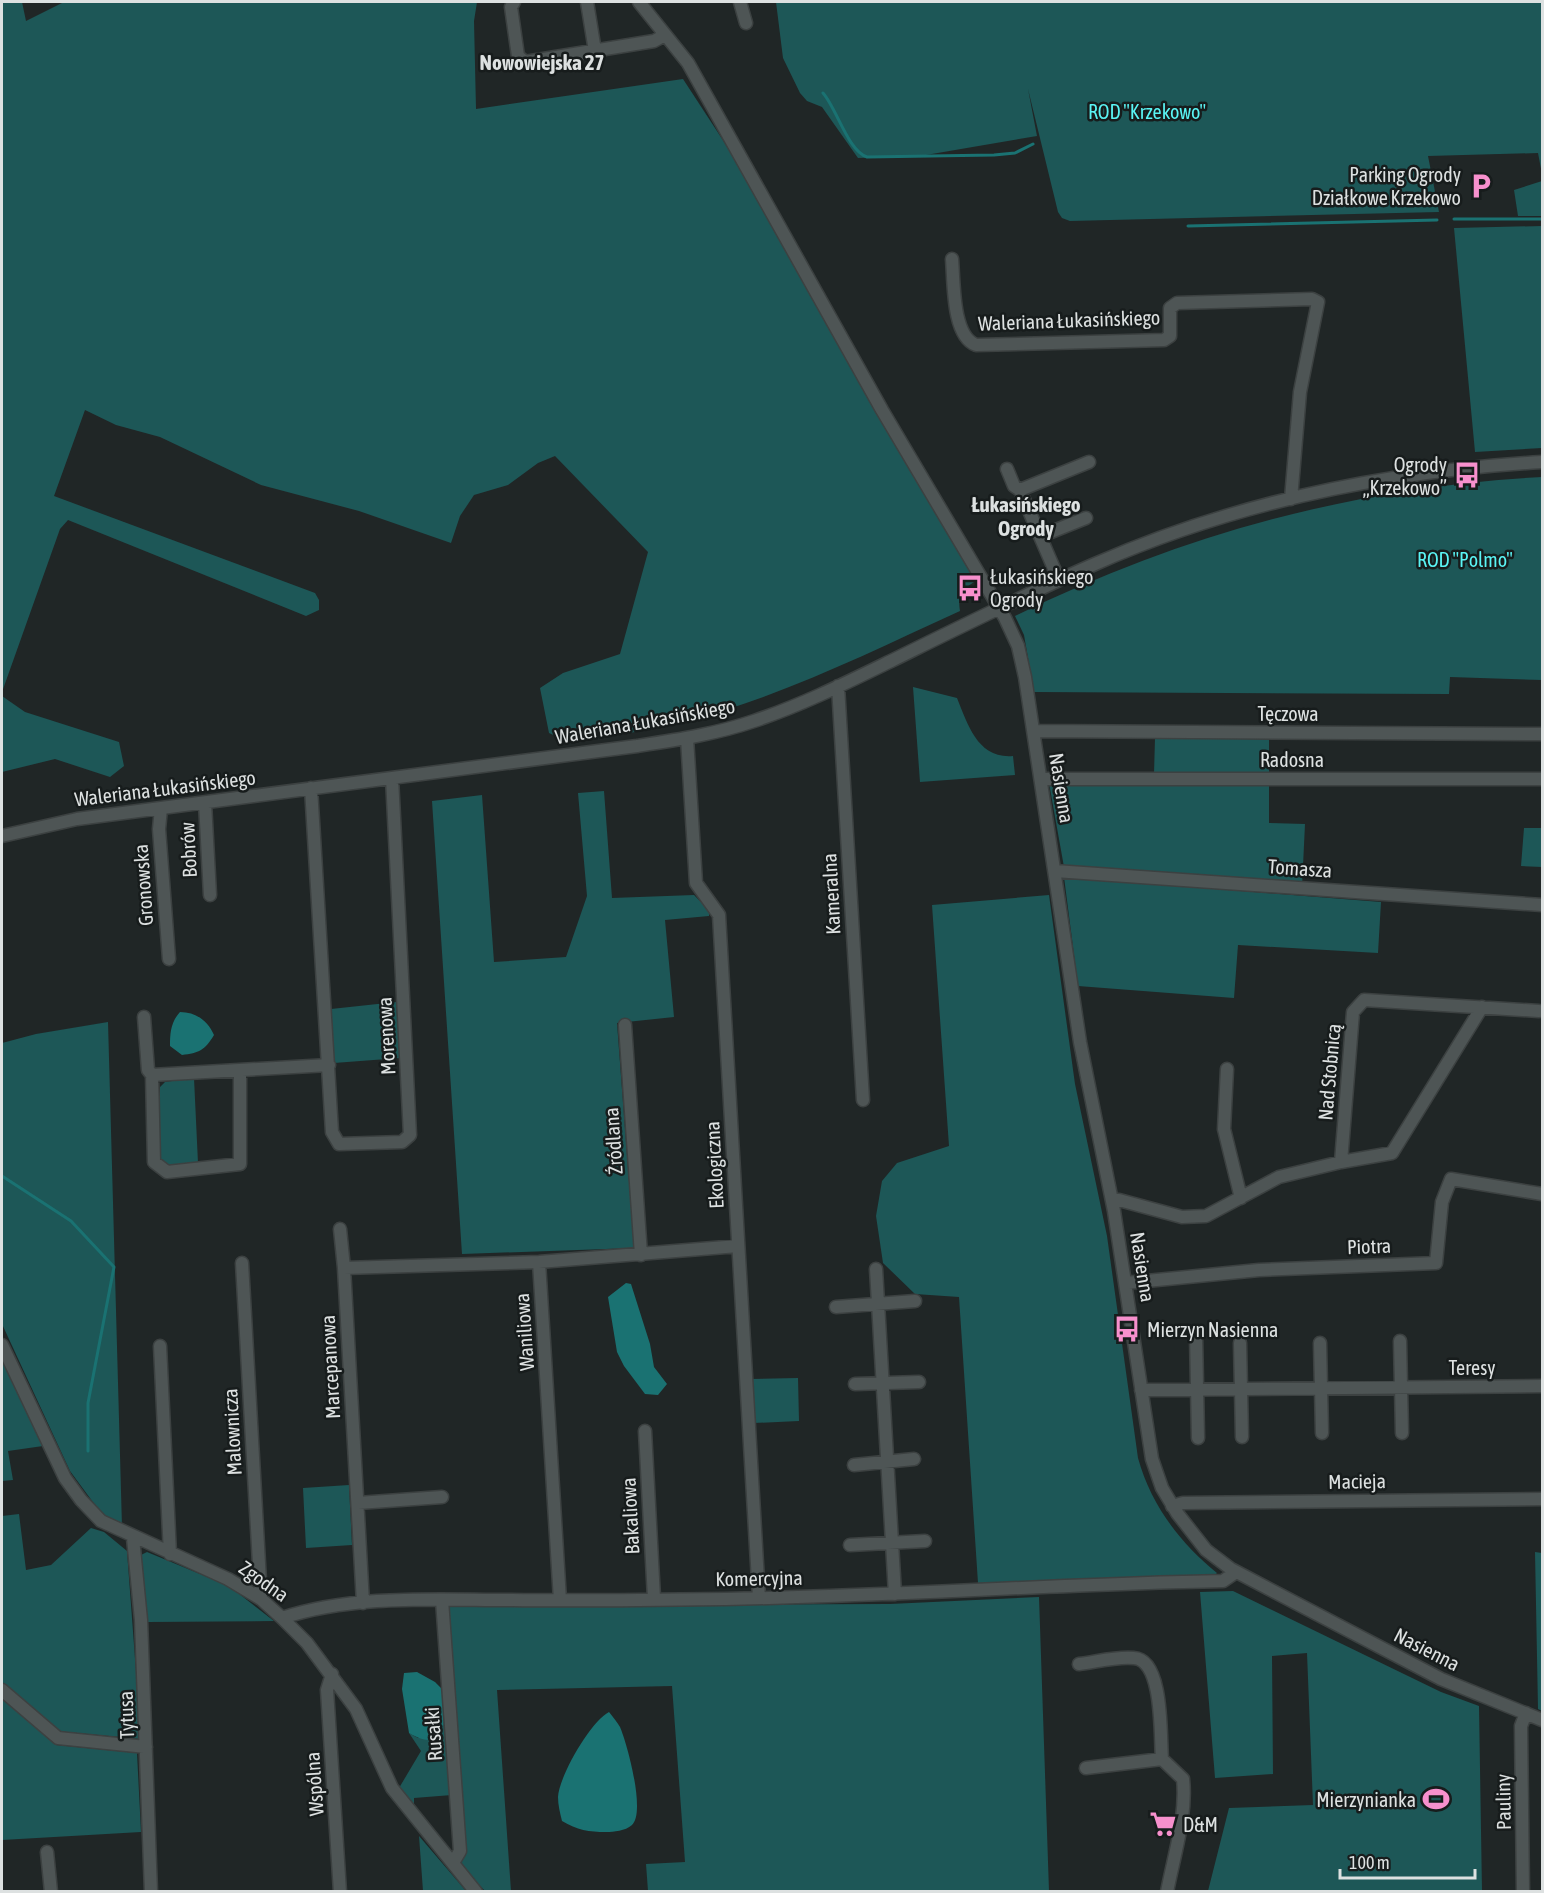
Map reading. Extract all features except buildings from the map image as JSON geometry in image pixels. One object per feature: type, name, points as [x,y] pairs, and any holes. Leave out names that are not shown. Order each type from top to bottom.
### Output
[{"type":"street","points":[[514,2],[511,7],[520,60],[529,62],[657,40],[665,35],[643,3]]},
{"type":"street","points":[[586,2],[595,51]]},
{"type":"street","points":[[740,2],[746,23]]},
{"type":"street","name":"Nasienna","points":[[665,35],[693,72],[882,410],[1000,608],[1019,651],[1034,731],[1083,1058],[1112,1200],[1154,1468],[1172,1506],[1204,1548],[1236,1572],[1436,1677],[1542,1720]]},
{"type":"street","name":"Waleriana Łukasińskiego","points":[[952,259],[959,329],[969,343],[976,345],[1164,340],[1170,336],[1170,308],[1177,303],[1312,299],[1318,302],[1300,392],[1291,499]]},
{"type":"street","points":[[1020,490],[1089,462]]},
{"type":"street","name":"Waleriana Łukasińskiego","points":[[2,836],[77,819],[687,738],[755,720],[838,686],[1059,580],[1151,541],[1237,513],[1291,499],[1411,475],[1542,462]]},
{"type":"street","points":[[1007,470],[1014,486],[1020,490],[1059,580]]},
{"type":"street","points":[[1041,536],[1086,518]]},
{"type":"street","name":"Kameralna","points":[[838,686],[863,1100]]},
{"type":"street","name":"Tęczowa","points":[[1034,731],[1542,734]]},
{"type":"street","name":"Ekologiczna","points":[[687,738],[696,883],[719,915],[759,1598]]},
{"type":"street","name":"Morenowa","points":[[311,788],[334,1139],[339,1144],[402,1142],[410,1136],[392,778]]},
{"type":"street","name":"Radosna","points":[[1041,779],[1542,779]]},
{"type":"street","name":"Bobrów","points":[[205,803],[210,895]]},
{"type":"street","name":"Gronowska","points":[[161,808],[160,847],[169,959]]},
{"type":"street","name":"Tomasza","points":[[1055,871],[1542,904]]},
{"type":"street","name":"Nad Stobnicą","points":[[1341,1162],[1353,1012],[1364,1000],[1539,1011]]},
{"type":"street","points":[[1112,1200],[1191,1218],[1206,1216],[1288,1174],[1392,1153],[1482,1007]]},
{"type":"street","points":[[144,1017],[148,1070],[152,1075],[154,1162],[166,1172],[240,1164],[240,1071]]},
{"type":"street","name":"Źródlana","points":[[625,1025],[641,1255]]},
{"type":"street","points":[[152,1075],[329,1065]]},
{"type":"street","points":[[1227,1069],[1224,1129],[1241,1198]]},
{"type":"street","name":"Piotra","points":[[1126,1283],[1259,1270],[1436,1263],[1442,1202],[1451,1179],[1542,1194]]},
{"type":"street","name":"Marcepanowa","points":[[340,1229],[363,1603]]},
{"type":"street","points":[[344,1268],[539,1262],[738,1246]]},
{"type":"street","name":"Waniliowa","points":[[539,1262],[560,1600]]},
{"type":"street","name":"Malownicza","points":[[242,1263],[261,1599]]},
{"type":"street","points":[[876,1269],[895,1594]]},
{"type":"street","points":[[836,1306],[915,1301]]},
{"type":"street","points":[[1196,1334],[1198,1438]]},
{"type":"street","points":[[1400,1341],[1402,1433]]},
{"type":"street","points":[[1240,1343],[1242,1437]]},
{"type":"street","points":[[1320,1343],[1322,1434]]},
{"type":"street","name":"Zgodna","points":[[2,1345],[65,1478],[101,1521],[133,1538],[228,1579],[261,1599],[282,1618],[307,1643],[356,1709],[392,1788],[476,1892]]},
{"type":"street","points":[[160,1346],[170,1554]]},
{"type":"street","points":[[855,1384],[919,1382]]},
{"type":"street","name":"Teresy","points":[[1141,1390],[1542,1386]]},
{"type":"street","name":"Bakaliowa","points":[[645,1431],[654,1598]]},
{"type":"street","points":[[854,1465],[914,1459]]},
{"type":"street","points":[[358,1503],[442,1497]]},
{"type":"street","name":"Macieja","points":[[1172,1506],[1183,1503],[1542,1499]]},
{"type":"street","name":"Tytusa","points":[[133,1538],[141,1620],[151,1892]]},
{"type":"street","points":[[850,1545],[925,1541]]},
{"type":"street","name":"Komercyjna","points":[[282,1618],[304,1611],[363,1603],[895,1594],[1048,1586],[1223,1581],[1236,1572]]},
{"type":"street","name":"Rusałki","points":[[442,1600],[460,1851],[453,1863]]},
{"type":"street","points":[[1079,1664],[1134,1658],[1148,1665],[1156,1679],[1162,1760],[1183,1779],[1184,1789],[1182,1819],[1167,1892]]},
{"type":"street","name":"Wspólna","points":[[332,1674],[327,1690],[340,1892]]},
{"type":"street","points":[[2,1690],[58,1738],[146,1748]]},
{"type":"street","name":"Pauliny","points":[[1523,1892],[1521,1726],[1526,1713]]},
{"type":"street","points":[[1086,1768],[1162,1760]]},
{"type":"street","points":[[47,1852],[51,1892]]},
{"type":"green space","points":[[2,2],[22,2],[26,21],[64,2],[477,2],[474,21],[476,109],[683,79],[745,174],[977,580],[962,592],[959,600],[960,611],[831,670],[743,704],[653,729],[584,739],[563,738],[549,733],[540,688],[563,673],[620,654],[648,552],[555,456],[538,463],[508,485],[474,495],[460,516],[451,543],[359,511],[261,485],[160,437],[116,425],[85,410],[54,496],[315,593],[319,600],[319,610],[306,616],[68,520],[60,529],[2,692]]},
{"type":"green space","name":"ROD \"Krzekowo\"","points":[[776,2],[1542,2],[1542,174],[1538,153],[1428,156],[1439,212],[1070,221],[1062,218],[1058,212],[1028,89],[1037,136],[920,156],[858,158],[822,107],[807,101],[800,93],[783,58]]},
{"type":"green space","points":[[1542,181],[1542,216],[1518,216],[1514,190]]},
{"type":"green space","points":[[1542,226],[1542,448],[1475,452],[1454,228]]},
{"type":"green space","name":"ROD \"Polmo\"","points":[[1542,477],[1542,680],[1450,677],[1449,694],[1034,692],[1024,635],[1015,616],[1078,587],[1142,561],[1206,539],[1337,504],[1404,491],[1473,482]]},
{"type":"green space","points":[[913,687],[957,698],[970,729],[983,746],[991,752],[1013,756],[1015,775],[920,782]]},
{"type":"green space","points":[[2,696],[25,712],[119,742],[124,766],[110,777],[55,759],[2,772]]},
{"type":"green space","points":[[1155,738],[1269,739],[1269,774],[1154,774]]},
{"type":"green space","points":[[1049,783],[1269,785],[1269,823],[1305,824],[1302,887],[1064,867]]},
{"type":"green space","points":[[604,791],[612,898],[694,895],[709,910],[709,916],[665,920],[674,1017],[617,1023],[634,1248],[462,1254],[432,801],[482,795],[494,962],[566,957],[587,896],[578,793]]},
{"type":"green space","points":[[1524,828],[1542,828],[1542,867],[1521,866]]},
{"type":"green space","points":[[1064,877],[1381,902],[1378,953],[1238,945],[1234,998],[1078,986]]},
{"type":"green space","points":[[1049,895],[1075,1084],[1107,1236],[1138,1458],[1151,1492],[1168,1522],[1191,1549],[1217,1573],[1213,1577],[978,1583],[959,1297],[915,1294],[883,1263],[876,1216],[882,1181],[897,1163],[949,1146],[932,905]]},
{"type":"green space","points":[[396,1002],[400,1058],[334,1063],[331,1009]]},
{"type":"green space","points":[[108,1022],[122,1527],[101,1513],[70,1471],[2,1324],[2,1043],[36,1034]]},
{"type":"green space","points":[[194,1078],[198,1163],[166,1167],[159,1158],[160,1087],[165,1082]]},
{"type":"green space","points":[[2,1359],[43,1446],[8,1451],[13,1480],[2,1481]]},
{"type":"green space","points":[[798,1378],[799,1421],[754,1423],[751,1379]]},
{"type":"green space","points":[[349,1485],[352,1545],[306,1548],[303,1488]]},
{"type":"green space","points":[[19,1514],[26,1570],[51,1565],[91,1528],[104,1532],[127,1551],[141,1739],[56,1731],[2,1682],[2,1516]]},
{"type":"green space","points":[[147,1552],[229,1586],[274,1621],[147,1622],[139,1556]]},
{"type":"green space","points":[[1535,1552],[1542,1553],[1542,1711],[1538,1709]]},
{"type":"green space","points":[[1233,1591],[1441,1692],[1479,1706],[1482,1891],[1208,1891],[1229,1808],[1313,1805],[1307,1653],[1272,1656],[1273,1774],[1215,1778],[1200,1592]]},
{"type":"green space","points":[[1039,1597],[1049,1891],[648,1891],[646,1864],[685,1862],[672,1686],[497,1690],[511,1891],[485,1891],[459,1864],[447,1606],[890,1604]]},
{"type":"green space","points":[[2,1697],[56,1745],[137,1753],[141,1832],[2,1840]]},
{"type":"green space","points":[[446,1721],[452,1795],[414,1798],[414,1807],[399,1788],[421,1751],[409,1733],[418,1738]]},
{"type":"green space","points":[[419,1836],[466,1891],[423,1891]]},
{"type":"shaded area","points":[[180,1012],[201,1018],[214,1035],[208,1044],[197,1052],[182,1055],[170,1046],[172,1028]]},
{"type":"shaded area","points":[[626,1283],[631,1284],[650,1344],[654,1367],[667,1384],[658,1395],[645,1394],[624,1366],[617,1352],[608,1297]]},
{"type":"shaded area","points":[[417,1672],[435,1682],[444,1691],[445,1711],[442,1730],[431,1740],[409,1733],[402,1689],[404,1673]]},
{"type":"shaded area","points":[[609,1712],[620,1727],[631,1762],[636,1792],[636,1818],[632,1825],[619,1831],[583,1830],[562,1821],[558,1797],[564,1776],[577,1750],[594,1726]]},
{"type":"waterway","points":[[823,93],[854,147],[867,157],[994,155],[1015,153],[1033,144]]},
{"type":"waterway","points":[[1454,219],[1542,219]]},
{"type":"waterway","points":[[1188,226],[1437,220]]},
{"type":"waterway","points":[[2,1176],[71,1221],[114,1267],[88,1403],[88,1451]]},
{"type":"place","name":"Parking Ogrody Działkowe Krzekowo","points":[[1481,186]]},
{"type":"place","name":"Ogrody „Krzekowo”","points":[[1467,475]]},
{"type":"place","name":"Łukasińskiego Ogrody","points":[[970,588]]},
{"type":"place","name":"Mierzyn Nasienna","points":[[1127,1329]]},
{"type":"place","name":"Mierzynianka","points":[[1436,1799]]},
{"type":"place","name":"D&M","points":[[1163,1824]]},
{"type":"district","name":"Nowowiejska 27","points":[[542,62]]},
{"type":"district","name":"Łukasińskiego Ogrody","points":[[1026,516]]}]
